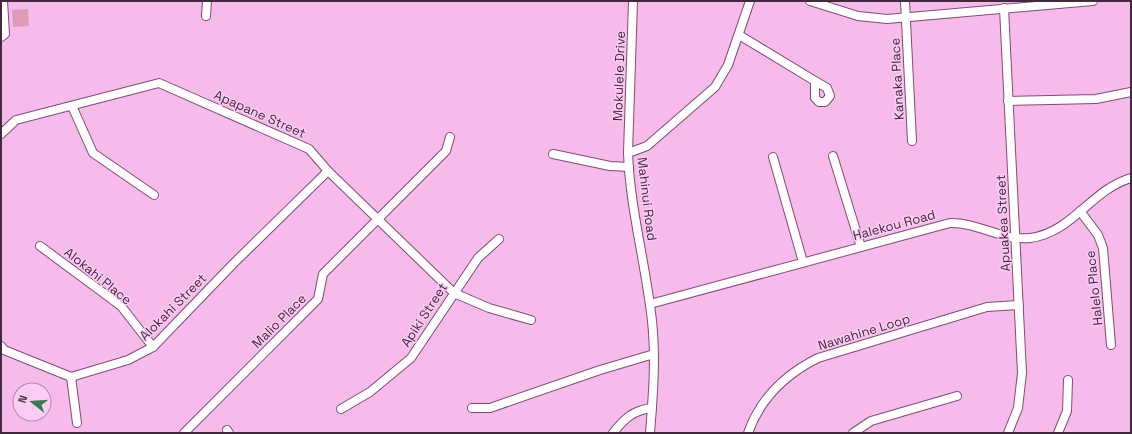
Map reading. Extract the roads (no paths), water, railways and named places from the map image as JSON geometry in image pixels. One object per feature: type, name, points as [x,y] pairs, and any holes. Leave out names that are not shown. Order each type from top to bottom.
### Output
[{"type":"street","points":[[1,37],[5,34],[3,1]]},
{"type":"street","points":[[206,16],[207,1]]},
{"type":"street","name":"Mokulele Drive","points":[[628,153],[633,1]]},
{"type":"street","name":"Mahinui Road","points":[[650,433],[654,354],[650,304],[628,153],[647,146],[715,87],[724,73],[750,1]]},
{"type":"street","points":[[810,1],[848,14],[867,18],[887,19],[1093,1]]},
{"type":"street","name":"Kanaka Place","points":[[904,1],[912,141]]},
{"type":"street","name":"Apuakea Street","points":[[1004,8],[1022,385],[1018,408],[1008,433]]},
{"type":"street","points":[[738,35],[815,81]]},
{"type":"street","name":"Apapane Street","points":[[1,134],[16,120],[159,83],[309,149],[328,172],[379,219],[454,293],[489,308],[531,320]]},
{"type":"street","points":[[1008,101],[1096,99],[1131,92]]},
{"type":"street","points":[[72,106],[93,153],[154,195]]},
{"type":"street","name":"Malio Place","points":[[184,433],[318,299],[323,274],[446,151],[450,137]]},
{"type":"street","points":[[553,154],[610,166],[629,166]]},
{"type":"street","points":[[833,156],[861,247]]},
{"type":"street","points":[[773,157],[803,262]]},
{"type":"street","name":"Alokahi Street","points":[[71,377],[128,360],[153,347],[234,263],[328,172]]},
{"type":"street","name":"Halekou Road","points":[[650,304],[950,223],[962,223],[1016,238],[1031,238],[1048,233],[1064,225],[1116,184],[1131,178]]},
{"type":"street","name":"Halelo Place","points":[[1080,212],[1098,235],[1103,248],[1111,345]]},
{"type":"street","name":"Apiki Street","points":[[341,409],[370,392],[411,358],[478,258],[499,239]]},
{"type":"street","name":"Alokahi Place","points":[[40,246],[121,306],[153,347]]},
{"type":"street","name":"Nawahine Loop","points":[[748,433],[760,408],[773,391],[798,369],[818,358],[987,307],[1019,306]]},
{"type":"street","points":[[1,346],[4,350],[71,377],[77,423]]},
{"type":"street","points":[[472,408],[490,408],[600,370],[654,354]]},
{"type":"street","points":[[1058,433],[1066,411],[1068,380]]},
{"type":"street","points":[[853,433],[870,421],[957,396]]},
{"type":"street","points":[[613,433],[624,419],[639,410],[652,408]]}]
